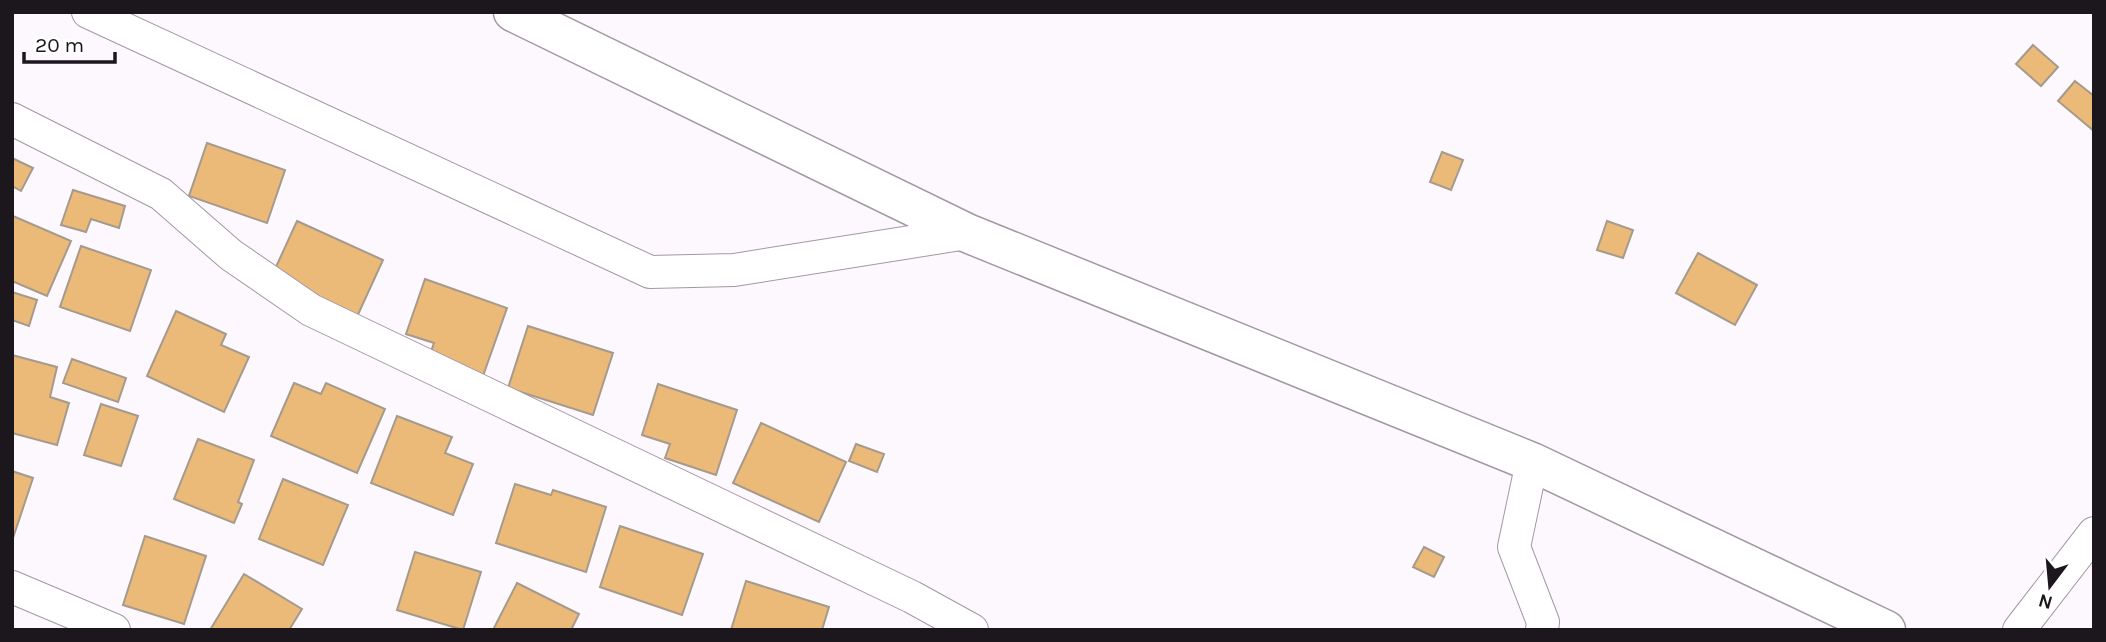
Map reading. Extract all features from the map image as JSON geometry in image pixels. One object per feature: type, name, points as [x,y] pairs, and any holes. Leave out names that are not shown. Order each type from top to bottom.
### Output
[{"type":"main road","points":[[513,12],[967,233],[1532,463],[1886,630]]},
{"type":"street","points":[[88,12],[650,272],[734,270],[967,233]]},
{"type":"street","points":[[12,119],[161,194],[231,254],[311,310],[912,597],[972,630]]},
{"type":"street","points":[[1532,463],[1514,547],[1543,622],[1542,630]]},
{"type":"street","points":[[2019,630],[2094,533]]},
{"type":"street","points":[[12,587],[114,630]]},
{"type":"building","points":[[2033,45],[2058,67],[2041,86],[2016,64]]},
{"type":"building","points":[[2075,81],[2094,96],[2094,131],[2058,101]]},
{"type":"building","points":[[207,143],[285,170],[267,223],[189,196]]},
{"type":"building","points":[[1442,152],[1463,160],[1451,190],[1430,182]]},
{"type":"building","points":[[12,158],[33,168],[21,191],[12,186]]},
{"type":"building","points":[[73,190],[125,206],[119,228],[91,219],[86,232],[61,225]]},
{"type":"building","points":[[13,216],[71,241],[47,296],[12,281]]},
{"type":"building","points":[[297,221],[383,260],[356,319],[270,280]]},
{"type":"building","points":[[1607,221],[1633,230],[1623,258],[1597,250]]},
{"type":"building","points":[[81,246],[151,270],[130,331],[60,307]]},
{"type":"building","points":[[1698,253],[1757,285],[1735,325],[1676,293]]},
{"type":"building","points":[[425,279],[507,308],[483,376],[429,357],[434,343],[406,334]]},
{"type":"building","points":[[12,292],[37,300],[29,326],[12,320]]},
{"type":"building","points":[[176,311],[226,334],[221,345],[249,357],[224,412],[147,376]]},
{"type":"building","points":[[528,326],[613,353],[593,415],[508,388]]},
{"type":"building","points":[[12,355],[57,367],[50,397],[69,403],[57,445],[12,433]]},
{"type":"building","points":[[72,359],[126,378],[118,402],[63,383]]},
{"type":"building","points":[[294,383],[321,394],[326,383],[385,409],[357,473],[271,436]]},
{"type":"building","points":[[658,384],[737,410],[716,475],[665,458],[670,444],[642,435]]},
{"type":"building","points":[[101,404],[138,416],[121,466],[84,455]]},
{"type":"building","points":[[397,416],[452,437],[445,453],[473,464],[453,515],[371,483]]},
{"type":"building","points":[[761,423],[846,462],[819,522],[733,483]]},
{"type":"building","points":[[198,439],[254,460],[238,502],[242,504],[234,523],[174,499]]},
{"type":"building","points":[[856,444],[884,454],[877,472],[849,461]]},
{"type":"building","points":[[12,471],[33,478],[12,541]]},
{"type":"building","points":[[283,479],[348,505],[323,565],[259,539]]},
{"type":"building","points":[[515,484],[551,495],[553,490],[606,507],[586,572],[496,543]]},
{"type":"building","points":[[620,526],[703,554],[682,615],[600,587]]},
{"type":"building","points":[[145,536],[206,556],[184,624],[123,605]]},
{"type":"building","points":[[1424,547],[1444,557],[1434,577],[1413,567]]},
{"type":"building","points":[[415,552],[481,572],[463,630],[397,610]]},
{"type":"building","points":[[244,574],[302,609],[289,630],[210,630]]},
{"type":"building","points":[[746,581],[829,607],[822,630],[731,630]]},
{"type":"building","points":[[517,583],[579,614],[571,630],[493,630]]}]
